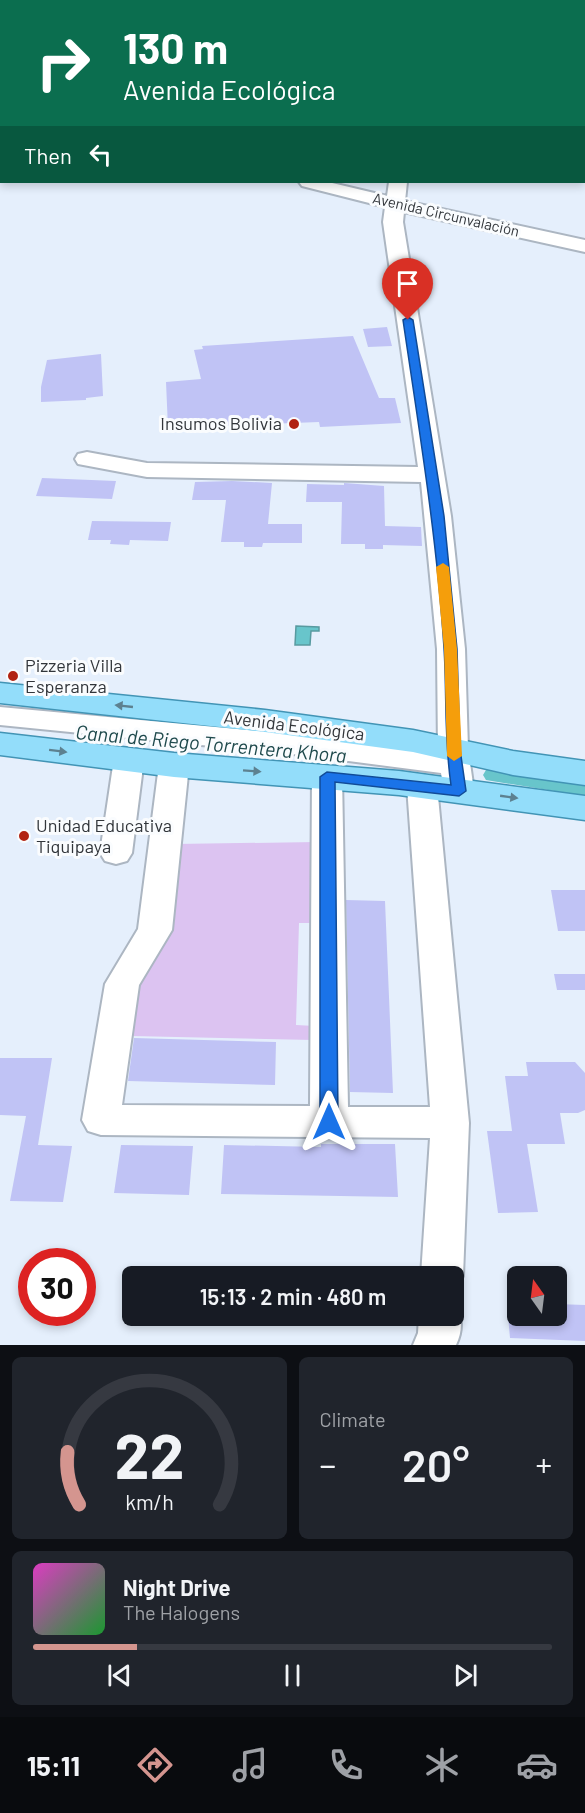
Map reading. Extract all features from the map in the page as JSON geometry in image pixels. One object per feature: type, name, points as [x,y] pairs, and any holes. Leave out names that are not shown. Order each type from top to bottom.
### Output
[{"type":"main road","name":"Avenida Ecológica","points":[[0,693],[265,721],[413,741],[456,768],[585,808]]},
{"type":"main road","name":"Avenida Ecológica","points":[[0,744],[174,765],[422,786],[456,768],[513,763],[585,773]]},
{"type":"street","points":[[440,0],[474,0]]},
{"type":"street","name":"Avenida Circunvalación","points":[[316,183],[396,193],[585,246]]},
{"type":"street","points":[[0,716],[302,745],[456,768],[451,649],[431,475],[395,233],[396,193]]},
{"type":"street","points":[[87,459],[147,470],[431,475]]},
{"type":"street","points":[[116,853],[129,759]]},
{"type":"street","points":[[174,765],[154,930],[122,984],[101,1120],[450,1123]]},
{"type":"street","points":[[327,777],[329,1122]]},
{"type":"street","points":[[422,786],[450,1123],[443,1266]]},
{"type":"street","points":[[434,1345],[439,1336],[440,1326]]},
{"type":"shaded area","points":[[316,842],[317,923],[299,923],[296,1025],[315,1026],[313,1040],[131,1036],[136,989],[175,844]]},
{"type":"water","points":[[296,626],[319,627],[319,631],[311,631],[310,645],[295,645]]},
{"type":"building","points":[[387,327],[392,346],[368,347],[363,329]]},
{"type":"building","points":[[353,336],[379,398],[395,398],[401,423],[320,427],[319,422],[168,428],[166,382],[201,379],[194,350],[203,349],[202,346]]},
{"type":"building","points":[[101,354],[103,396],[86,398],[86,400],[41,402],[41,387],[47,360]]},
{"type":"building","points":[[42,478],[116,481],[112,499],[36,496]]},
{"type":"building","points":[[195,482],[272,483],[268,524],[302,524],[302,543],[263,543],[262,547],[244,547],[244,542],[221,542],[226,500],[192,500]]},
{"type":"building","points":[[344,483],[384,486],[385,526],[421,527],[422,546],[383,545],[383,549],[365,549],[365,544],[341,544],[342,502],[306,502],[307,484],[344,485]]},
{"type":"building","points":[[92,521],[171,522],[168,541],[130,540],[129,545],[110,544],[111,540],[88,540]]},
{"type":"building","points":[[551,890],[585,890],[585,931],[558,931]]},
{"type":"building","points":[[346,900],[385,901],[393,1093],[350,1092]]},
{"type":"building","points":[[554,974],[585,974],[585,990],[557,990]]},
{"type":"building","points":[[134,1038],[276,1042],[275,1085],[128,1081]]},
{"type":"building","points":[[0,1058],[52,1058],[38,1145],[72,1146],[63,1202],[10,1201],[26,1116],[0,1115]]},
{"type":"building","points":[[526,1062],[575,1062],[585,1073],[585,1110],[578,1113],[560,1113],[565,1144],[527,1144],[538,1212],[498,1213],[487,1131],[512,1131],[505,1076],[528,1076]]},
{"type":"building","points":[[321,1144],[395,1144],[398,1197],[221,1194],[224,1145],[321,1147]]},
{"type":"building","points":[[121,1145],[193,1146],[189,1195],[114,1193]]},
{"type":"building","points":[[567,1304],[585,1305],[585,1341],[510,1338],[509,1326],[567,1326]]},
{"type":"waterway","name":"Canal de Riego Torrentera Khora","points":[[494,775],[585,788]]},
{"type":"slow traffic","points":[[443,567],[451,649],[454,756]]},
{"type":"place","name":"Insumos Bolivia","points":[[294,424]]},
{"type":"place","name":"Pizzeria Villa Esperanza","points":[[13,676]]},
{"type":"place","name":"Unidad Educativa Tiquipaya","points":[[24,836]]},
{"type":"route","points":[[329,1122],[327,777],[459,791],[453,749],[451,649],[438,516],[408,320]]}]
